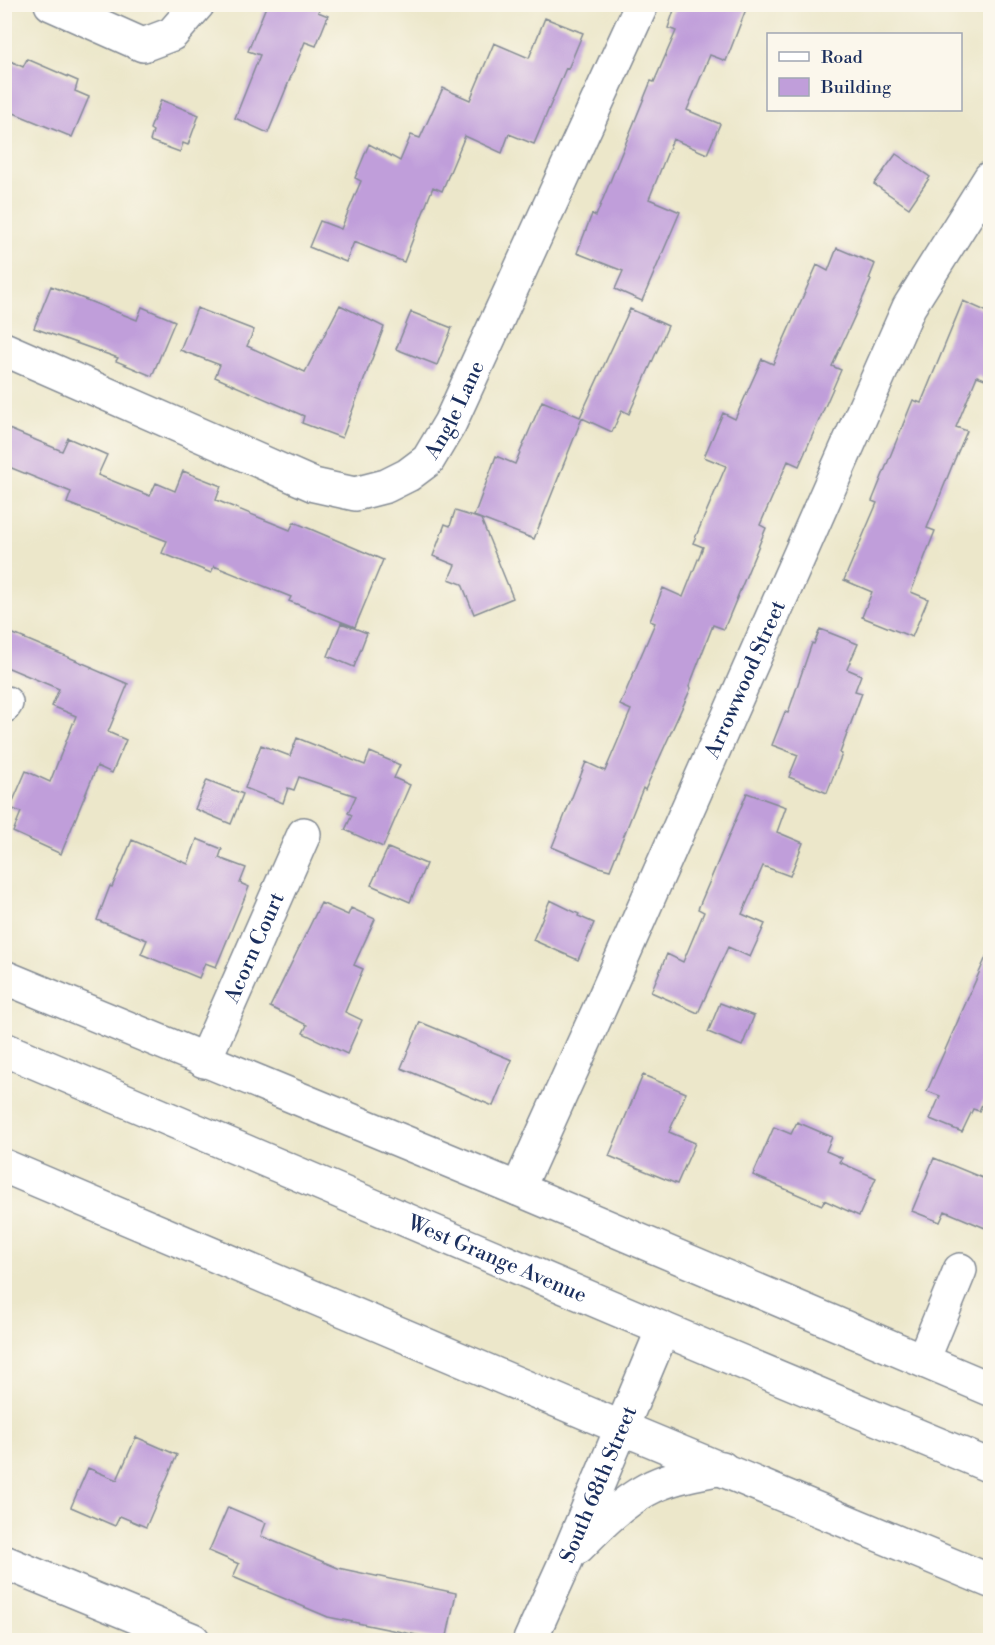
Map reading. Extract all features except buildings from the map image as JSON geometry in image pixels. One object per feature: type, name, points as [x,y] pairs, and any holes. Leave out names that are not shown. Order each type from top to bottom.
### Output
[{"type":"street","points":[[51,4],[143,45],[172,34],[198,4]]},
{"type":"street","name":"Angle Lane","points":[[4,349],[314,485],[355,494],[386,486],[408,475],[428,460],[450,423],[642,4]]},
{"type":"street","name":"Arrowwood Street","points":[[518,1190],[909,307],[990,178]]},
{"type":"street","name":"Acorn Court","points":[[204,1061],[304,834]]},
{"type":"street","points":[[4,977],[990,1389]]},
{"type":"street","name":"West Grange Avenue","points":[[4,1049],[990,1466]]},
{"type":"street","points":[[4,1166],[990,1581]]},
{"type":"street","points":[[923,1360],[960,1270]]},
{"type":"street","name":"South 68th Street","points":[[530,1641],[663,1329]]},
{"type":"street","points":[[568,1556],[615,1510],[647,1489],[683,1476],[722,1468]]},
{"type":"street","points":[[4,1562],[193,1641]]}]
